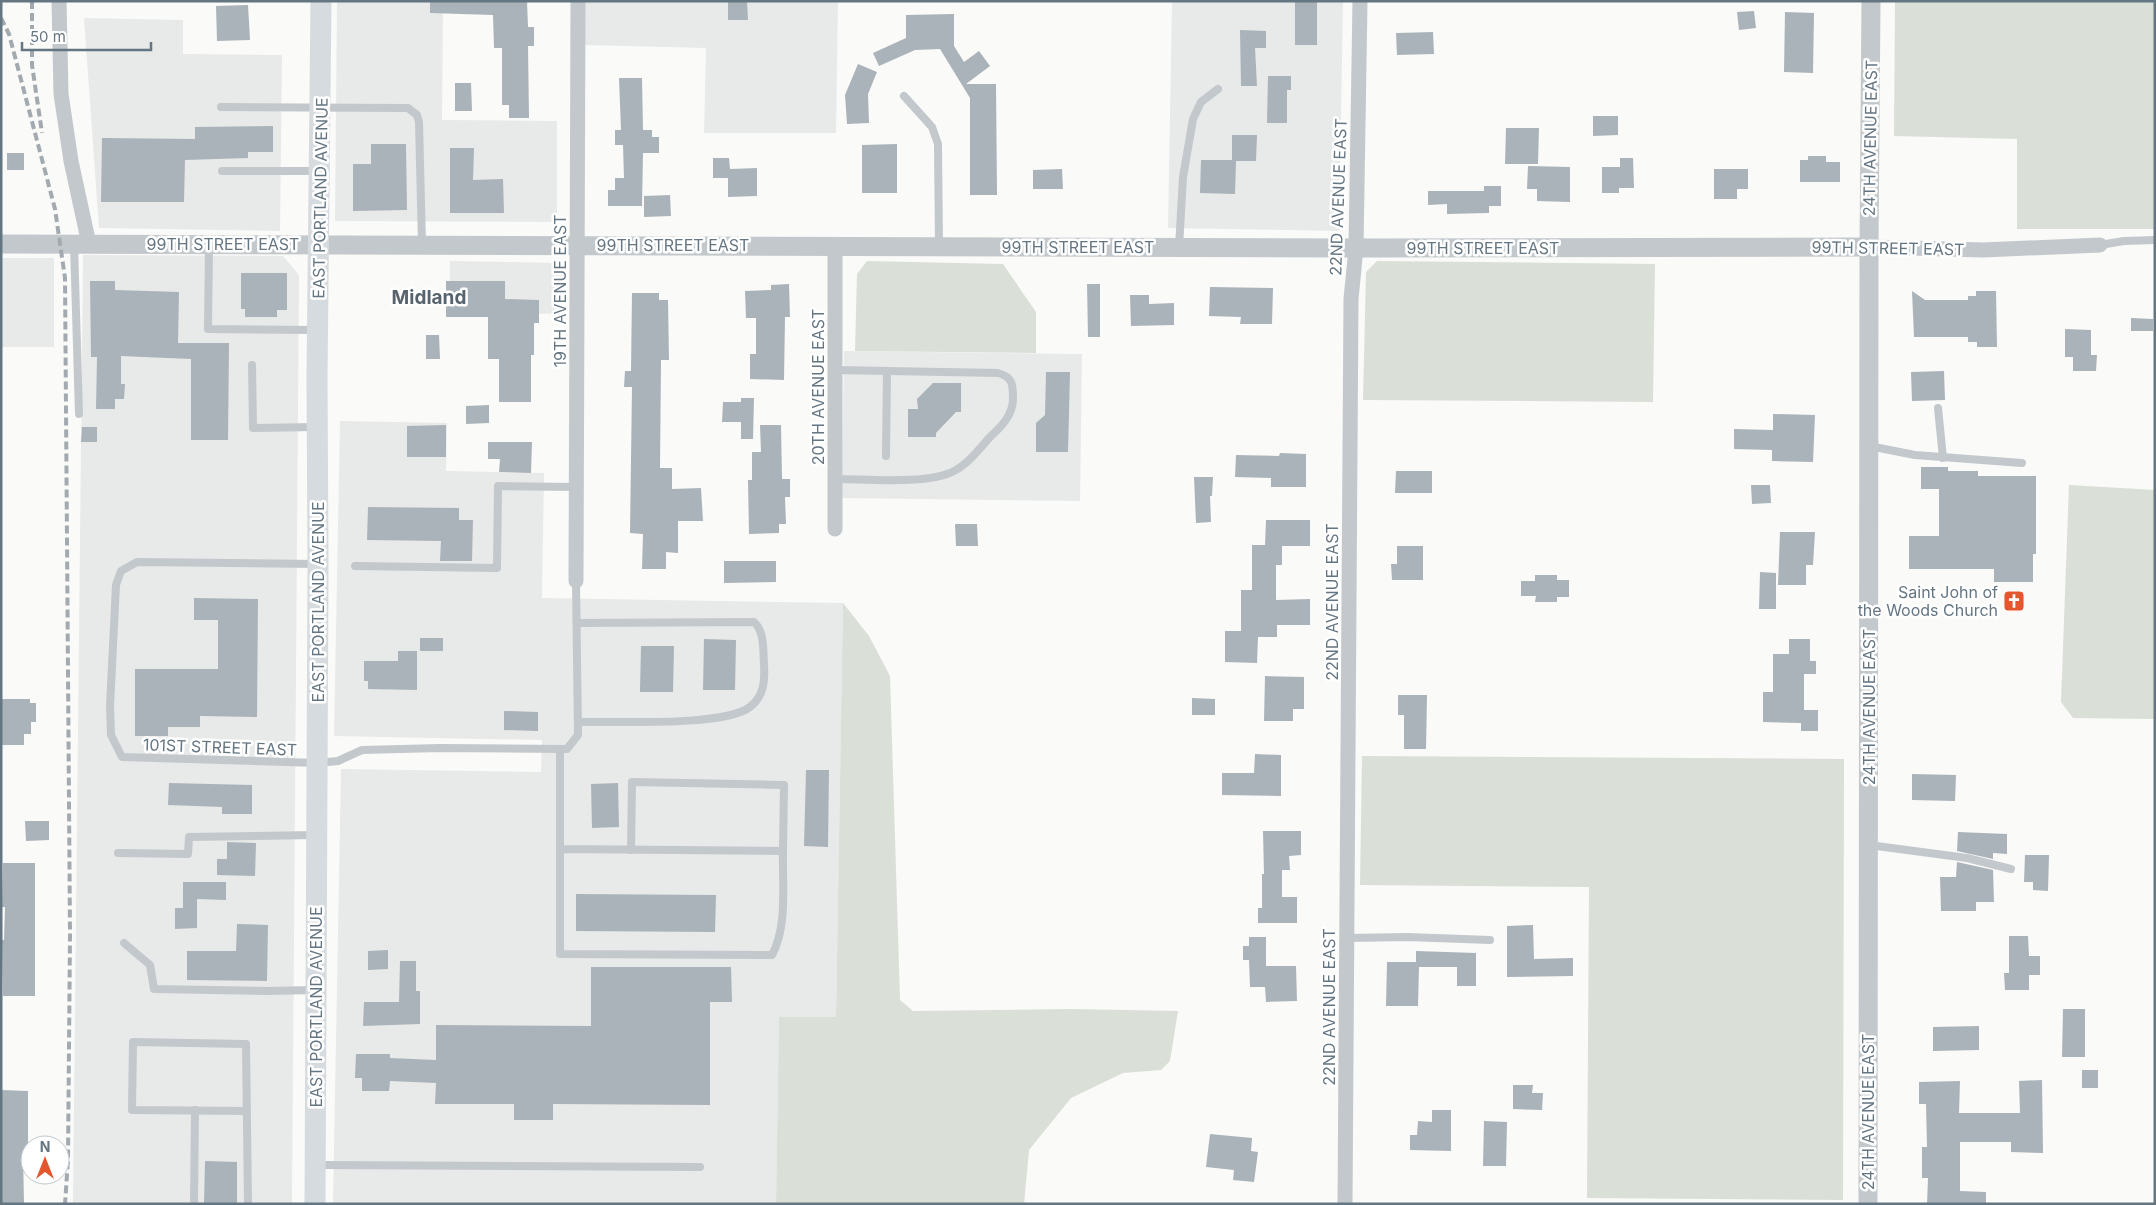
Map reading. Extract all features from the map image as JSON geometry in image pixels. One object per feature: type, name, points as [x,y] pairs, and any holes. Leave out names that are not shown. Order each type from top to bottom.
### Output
[{"type":"main road","name":"EAST PORTLAND AVENUE","points":[[315,1204],[321,1]]},
{"type":"street","points":[[59,1],[60,94],[82,244]]},
{"type":"street","name":"19TH AVENUE EAST","points":[[576,581],[578,1]]},
{"type":"street","name":"22ND AVENUE EAST","points":[[1345,1204],[1352,299],[1356,248],[1360,1]]},
{"type":"street","name":"24TH AVENUE EAST","points":[[1868,1204],[1868,247],[1871,1]]},
{"type":"street","name":"99TH STREET EAST","points":[[1,244],[577,244],[1356,248],[1868,247],[1983,250],[2100,245]]},
{"type":"street","name":"20TH AVENUE EAST","points":[[835,246],[835,529]]},
{"type":"lane","points":[[1179,247],[1184,177],[1193,119],[1201,102],[1218,89]]},
{"type":"lane","points":[[904,96],[932,127],[938,144],[940,246]]},
{"type":"lane","points":[[221,107],[408,108],[417,115],[419,122],[422,244]]},
{"type":"lane","points":[[222,170],[320,170]]},
{"type":"lane","name":"99TH STREET EAST","points":[[2100,245],[2124,241],[2155,240]]},
{"type":"lane","points":[[79,414],[82,244]]},
{"type":"lane","points":[[209,244],[208,329],[318,330]]},
{"type":"lane","points":[[252,365],[253,428],[318,427]]},
{"type":"lane","points":[[835,370],[998,373],[1007,375],[1013,383],[1012,407],[1001,426],[965,464],[946,475],[922,479],[835,479]]},
{"type":"lane","points":[[886,456],[887,371]]},
{"type":"lane","points":[[1938,408],[1943,458]]},
{"type":"lane","points":[[1869,446],[1915,455],[2022,463]]},
{"type":"lane","points":[[355,566],[497,568],[498,486],[576,487]]},
{"type":"lane","name":"101ST STREET EAST","points":[[318,565],[137,562],[121,571],[116,585],[110,706],[111,735],[122,757],[317,764],[338,761],[362,750],[439,748],[560,749]]},
{"type":"lane","points":[[576,581],[578,735],[567,749],[560,749],[560,954],[772,955],[780,933],[784,785],[632,782],[631,850]]},
{"type":"lane","points":[[577,623],[754,622],[761,632],[765,679],[764,688],[758,698],[750,707],[735,715],[711,720],[578,722]]},
{"type":"lane","points":[[118,853],[188,854],[189,837],[317,836]]},
{"type":"lane","points":[[1868,846],[1967,858],[2011,869]]},
{"type":"lane","points":[[560,849],[783,852]]},
{"type":"lane","points":[[1347,938],[1490,940]]},
{"type":"lane","points":[[124,943],[150,965],[154,989],[266,992],[316,990]]},
{"type":"lane","points":[[247,1111],[132,1110],[133,1042],[246,1044],[247,1111],[248,1204]]},
{"type":"lane","points":[[194,1204],[195,1110]]},
{"type":"lane","points":[[316,1165],[700,1167]]},
{"type":"shaded area","points":[[337,1],[443,1],[442,120],[557,121],[557,222],[335,221]]},
{"type":"shaded area","points":[[584,1],[838,1],[836,133],[704,133],[706,48],[584,45]]},
{"type":"shaded area","points":[[1172,1],[1343,1],[1339,231],[1168,228]]},
{"type":"shaded area","points":[[1895,1],[2155,1],[2155,229],[2017,229],[2017,139],[1894,136]]},
{"type":"shaded area","points":[[84,18],[183,20],[183,54],[282,55],[280,231],[99,228]]},
{"type":"shaded area","points":[[83,255],[283,256],[299,275],[292,1204],[73,1204]]},
{"type":"shaded area","points":[[1,258],[54,258],[54,347],[1,347]]},
{"type":"shaded area","points":[[450,261],[563,263],[562,314],[449,312]]},
{"type":"shaded area","points":[[867,261],[1003,264],[1036,312],[1036,353],[855,351],[857,274]]},
{"type":"shaded area","points":[[1377,261],[1655,264],[1653,402],[1363,400],[1366,272]]},
{"type":"shaded area","points":[[844,351],[1082,354],[1080,501],[842,498]]},
{"type":"shaded area","points":[[340,421],[447,423],[446,471],[544,473],[542,598],[843,603],[836,1018],[779,1017],[776,1204],[333,1204],[341,769],[541,772],[542,740],[334,736]]},
{"type":"shaded area","points":[[2069,485],[2155,490],[2155,719],[2073,718],[2061,702]]},
{"type":"shaded area","points":[[843,603],[869,636],[890,676],[900,1000],[913,1011],[1070,1009],[1178,1011],[1170,1061],[1161,1070],[1123,1073],[1071,1098],[1029,1150],[1024,1204],[776,1204],[779,1017],[836,1017]]},
{"type":"shaded area","points":[[1362,756],[1844,759],[1843,1200],[1587,1198],[1589,887],[1360,885]]},
{"type":"building","points":[[430,1],[527,1],[528,27],[534,27],[534,46],[528,46],[529,118],[509,118],[509,105],[502,105],[502,48],[494,48],[493,15],[430,13]]},
{"type":"building","points":[[728,1],[747,1],[748,20],[728,20]]},
{"type":"building","points":[[1295,1],[1317,1],[1317,45],[1295,45]]},
{"type":"building","points":[[248,5],[250,40],[217,41],[216,6]]},
{"type":"building","points":[[1754,11],[1756,28],[1739,30],[1737,12]]},
{"type":"building","points":[[1785,12],[1814,13],[1813,73],[1784,72]]},
{"type":"building","points":[[954,14],[954,46],[964,62],[979,51],[990,66],[966,84],[996,84],[997,195],[970,195],[970,98],[940,49],[915,50],[879,66],[873,53],[906,38],[906,15]]},
{"type":"building","points":[[1240,30],[1266,31],[1266,48],[1255,48],[1257,86],[1241,86]]},
{"type":"building","points":[[1433,32],[1434,54],[1397,55],[1396,33]]},
{"type":"building","points":[[858,64],[877,72],[868,94],[869,123],[847,124],[845,95]]},
{"type":"building","points":[[1268,76],[1291,76],[1291,90],[1287,90],[1287,123],[1267,123]]},
{"type":"building","points":[[619,78],[642,78],[643,130],[652,130],[652,137],[659,137],[659,153],[643,153],[642,206],[608,206],[608,190],[615,190],[615,178],[624,178],[623,145],[615,145],[615,130],[621,130]]},
{"type":"building","points":[[455,83],[471,83],[472,111],[455,111]]},
{"type":"building","points":[[1593,116],[1618,116],[1618,135],[1593,136]]},
{"type":"building","points":[[273,126],[273,152],[248,152],[248,158],[185,160],[184,202],[101,202],[102,138],[195,139],[195,127]]},
{"type":"building","points":[[1506,128],[1539,128],[1538,164],[1505,164]]},
{"type":"building","points":[[1232,135],[1257,135],[1256,161],[1236,161],[1235,194],[1200,193],[1201,160],[1232,160]]},
{"type":"building","points":[[371,144],[406,144],[407,210],[353,211],[353,164],[371,164]]},
{"type":"building","points":[[897,144],[897,193],[862,193],[862,145]]},
{"type":"building","points":[[450,148],[474,148],[473,180],[503,179],[504,213],[450,213]]},
{"type":"building","points":[[7,153],[24,153],[24,170],[7,170]]},
{"type":"building","points":[[1808,156],[1826,156],[1826,162],[1840,162],[1840,182],[1800,182],[1800,160],[1808,160]]},
{"type":"building","points":[[713,158],[729,158],[730,169],[757,168],[757,196],[728,197],[728,178],[713,178]]},
{"type":"building","points":[[1620,158],[1633,158],[1634,188],[1619,188],[1619,193],[1602,193],[1602,167],[1620,167]]},
{"type":"building","points":[[1528,166],[1570,167],[1570,202],[1537,201],[1537,189],[1527,189]]},
{"type":"building","points":[[1062,169],[1063,189],[1033,189],[1033,170]]},
{"type":"building","points":[[1714,169],[1748,169],[1748,189],[1737,189],[1737,199],[1714,199]]},
{"type":"building","points":[[1484,186],[1501,186],[1501,206],[1489,206],[1489,213],[1447,214],[1447,204],[1428,205],[1428,191],[1484,191]]},
{"type":"building","points":[[670,195],[671,216],[644,217],[644,196]]},
{"type":"building","points":[[241,273],[287,273],[287,310],[277,310],[277,317],[245,317],[245,309],[241,309]]},
{"type":"building","points":[[90,281],[115,281],[115,290],[179,292],[178,343],[229,343],[228,440],[191,440],[191,359],[121,356],[121,384],[125,384],[124,399],[115,399],[115,409],[96,409],[97,357],[91,357]]},
{"type":"building","points":[[446,281],[505,281],[505,299],[539,300],[539,323],[534,323],[534,355],[531,355],[531,402],[499,402],[499,359],[488,359],[488,317],[446,317]]},
{"type":"building","points":[[789,284],[790,317],[785,317],[784,380],[750,379],[750,354],[756,354],[756,318],[746,318],[745,291],[771,290],[771,285]]},
{"type":"building","points":[[1087,284],[1100,284],[1100,337],[1088,337]]},
{"type":"building","points":[[1210,287],[1273,288],[1272,324],[1240,324],[1241,317],[1209,316]]},
{"type":"building","points":[[1912,291],[1925,300],[1968,300],[1968,296],[1976,296],[1976,291],[1996,291],[1997,347],[1977,347],[1977,342],[1968,342],[1968,337],[1914,337]]},
{"type":"building","points":[[632,293],[659,293],[659,300],[668,300],[669,360],[661,360],[660,468],[672,468],[672,489],[701,488],[703,521],[678,521],[678,553],[666,552],[666,569],[642,569],[643,534],[630,533],[632,387],[624,387],[625,371],[631,371]]},
{"type":"building","points":[[1130,295],[1149,295],[1149,304],[1174,303],[1174,325],[1131,326]]},
{"type":"building","points":[[2131,318],[2153,319],[2153,331],[2131,331]]},
{"type":"building","points":[[2065,329],[2091,330],[2091,355],[2097,355],[2096,371],[2073,371],[2073,357],[2065,357]]},
{"type":"building","points":[[426,335],[439,335],[440,359],[426,359]]},
{"type":"building","points":[[1944,371],[1945,400],[1912,401],[1911,372]]},
{"type":"building","points":[[1046,372],[1070,372],[1068,452],[1036,452],[1036,423],[1045,415]]},
{"type":"building","points":[[933,383],[961,383],[961,412],[956,412],[936,433],[936,437],[908,437],[908,409],[918,409],[917,399]]},
{"type":"building","points":[[741,398],[754,398],[753,439],[741,439],[741,422],[722,422],[723,402],[741,402]]},
{"type":"building","points":[[489,405],[489,423],[466,424],[466,406]]},
{"type":"building","points":[[1773,414],[1815,415],[1813,462],[1772,461],[1772,450],[1734,449],[1734,429],[1773,430]]},
{"type":"building","points":[[446,425],[446,457],[407,457],[407,426]]},
{"type":"building","points":[[760,425],[781,425],[782,479],[790,479],[790,497],[785,497],[786,524],[779,524],[779,533],[749,534],[748,480],[752,480],[752,452],[761,452]]},
{"type":"building","points":[[82,427],[97,427],[97,442],[81,442]]},
{"type":"building","points":[[488,442],[532,442],[531,473],[499,472],[500,459],[488,459]]},
{"type":"building","points":[[1280,453],[1306,454],[1306,487],[1271,487],[1271,478],[1235,477],[1236,455],[1279,456]]},
{"type":"building","points":[[1921,467],[1948,467],[1948,471],[1978,471],[1978,476],[2036,476],[2036,554],[2033,554],[2033,582],[1994,582],[1994,569],[1909,569],[1909,536],[1939,536],[1939,489],[1921,489]]},
{"type":"building","points":[[1396,471],[1432,471],[1432,493],[1395,493]]},
{"type":"building","points":[[1194,477],[1213,477],[1212,496],[1210,496],[1211,522],[1196,523]]},
{"type":"building","points":[[1751,485],[1770,485],[1771,503],[1752,504]]},
{"type":"building","points":[[368,507],[459,508],[459,520],[473,520],[472,561],[440,561],[441,541],[367,540]]},
{"type":"building","points":[[1266,520],[1310,520],[1310,546],[1282,546],[1282,565],[1276,565],[1276,600],[1310,599],[1310,625],[1277,625],[1277,637],[1258,637],[1257,663],[1225,662],[1225,631],[1241,631],[1241,590],[1252,590],[1252,545],[1265,545]]},
{"type":"building","points":[[955,524],[977,524],[978,546],[956,546]]},
{"type":"building","points":[[1780,532],[1815,532],[1813,565],[1806,565],[1806,585],[1778,585]]},
{"type":"building","points":[[1397,546],[1423,546],[1423,580],[1392,580],[1391,564],[1397,564]]},
{"type":"building","points":[[724,561],[776,561],[776,582],[724,583]]},
{"type":"building","points":[[1760,572],[1776,573],[1776,609],[1759,609]]},
{"type":"building","points":[[1535,575],[1557,575],[1557,580],[1569,580],[1569,597],[1557,597],[1557,602],[1535,602],[1536,596],[1521,596],[1521,581],[1535,581]]},
{"type":"building","points":[[194,598],[258,599],[257,717],[200,716],[200,727],[168,727],[168,736],[135,736],[135,669],[218,669],[218,620],[194,620]]},
{"type":"building","points":[[420,638],[443,638],[443,651],[420,651]]},
{"type":"building","points":[[704,639],[736,640],[735,690],[703,690]]},
{"type":"building","points":[[1789,639],[1810,639],[1810,661],[1816,661],[1816,674],[1804,674],[1804,710],[1818,710],[1818,731],[1801,731],[1801,723],[1763,722],[1763,692],[1773,692],[1773,654],[1789,654]]},
{"type":"building","points":[[641,646],[674,646],[673,692],[640,692]]},
{"type":"building","points":[[398,651],[417,651],[417,690],[368,689],[368,681],[364,681],[364,661],[398,661]]},
{"type":"building","points":[[1265,676],[1304,677],[1304,709],[1293,709],[1293,721],[1264,721]]},
{"type":"building","points":[[1398,695],[1427,695],[1426,749],[1404,749],[1404,715],[1398,715]]},
{"type":"building","points":[[1192,698],[1215,699],[1215,715],[1192,715]]},
{"type":"building","points":[[1,699],[30,699],[30,703],[36,703],[36,722],[31,722],[31,734],[24,734],[24,745],[1,745]]},
{"type":"building","points":[[504,711],[538,712],[538,731],[504,730]]},
{"type":"building","points":[[1255,754],[1281,755],[1281,796],[1222,795],[1222,773],[1254,773]]},
{"type":"building","points":[[806,770],[829,770],[828,847],[804,846]]},
{"type":"building","points":[[1912,774],[1956,775],[1955,801],[1912,800]]},
{"type":"building","points":[[169,783],[252,785],[252,814],[222,814],[222,807],[168,805]]},
{"type":"building","points":[[618,783],[619,827],[592,828],[591,784]]},
{"type":"building","points":[[25,821],[49,821],[49,840],[26,841]]},
{"type":"building","points":[[1263,831],[1301,831],[1301,855],[1289,856],[1290,870],[1282,870],[1282,897],[1297,897],[1297,923],[1258,923],[1258,908],[1262,908],[1262,874],[1264,874]]},
{"type":"building","points":[[1958,832],[2007,834],[2007,854],[1993,853],[1993,859],[1957,851]]},
{"type":"building","points":[[227,842],[256,843],[255,876],[217,875],[217,859],[227,859]]},
{"type":"building","points":[[2025,855],[2049,855],[2048,891],[2033,890],[2033,882],[2024,882]]},
{"type":"building","points":[[1957,862],[1993,870],[1994,902],[1976,902],[1976,911],[1941,911],[1940,877],[1956,877]]},
{"type":"building","points":[[3,863],[35,863],[35,996],[3,996],[2,940],[4,940],[5,907],[2,907]]},
{"type":"building","points":[[183,882],[226,882],[226,900],[197,899],[197,928],[175,929],[175,908],[183,908]]},
{"type":"building","points":[[576,894],[716,895],[715,932],[576,931]]},
{"type":"building","points":[[237,924],[268,925],[267,981],[187,980],[187,951],[236,951]]},
{"type":"building","points":[[1533,925],[1534,959],[1573,958],[1573,976],[1507,977],[1507,926]]},
{"type":"building","points":[[2009,936],[2028,936],[2029,956],[2040,956],[2040,975],[2029,975],[2029,990],[2005,990],[2004,973],[2009,973]]},
{"type":"building","points":[[1249,937],[1266,937],[1266,966],[1296,966],[1297,1001],[1266,1002],[1265,987],[1250,987],[1249,960],[1243,960],[1243,946],[1249,946]]},
{"type":"building","points":[[388,950],[388,969],[368,970],[368,951]]},
{"type":"building","points":[[1416,951],[1476,953],[1476,986],[1457,986],[1457,967],[1419,967],[1418,1006],[1386,1006],[1387,962],[1416,962]]},
{"type":"building","points":[[400,961],[416,961],[416,991],[420,991],[420,1024],[363,1026],[364,1002],[399,1002]]},
{"type":"building","points":[[591,967],[731,967],[732,1002],[710,1002],[710,1105],[553,1104],[553,1120],[514,1120],[514,1104],[435,1104],[436,1083],[390,1081],[389,1091],[362,1091],[362,1078],[355,1078],[356,1054],[390,1054],[390,1058],[436,1060],[436,1025],[591,1026]]},
{"type":"building","points":[[2063,1009],[2085,1009],[2085,1057],[2062,1057]]},
{"type":"building","points":[[1979,1026],[1979,1050],[1933,1051],[1933,1027]]},
{"type":"building","points":[[2082,1070],[2098,1070],[2098,1088],[2082,1088]]},
{"type":"building","points":[[2042,1080],[2043,1153],[2011,1152],[2011,1142],[1960,1142],[1960,1191],[1986,1192],[1986,1204],[1927,1204],[1928,1178],[1922,1178],[1922,1147],[1927,1147],[1926,1104],[1919,1104],[1919,1082],[1960,1081],[1959,1113],[2020,1113],[2019,1081]]},
{"type":"building","points":[[1513,1085],[1533,1085],[1532,1093],[1543,1093],[1542,1110],[1513,1109]]},
{"type":"building","points":[[1,1090],[28,1091],[28,1135],[20,1135],[20,1185],[24,1185],[24,1204],[1,1204]]},
{"type":"building","points":[[1432,1110],[1451,1110],[1451,1151],[1410,1150],[1410,1135],[1417,1135],[1418,1121],[1432,1122]]},
{"type":"building","points":[[1484,1121],[1507,1122],[1506,1166],[1483,1166]]},
{"type":"building","points":[[1210,1134],[1252,1138],[1251,1151],[1258,1152],[1254,1182],[1233,1180],[1234,1170],[1206,1167]]},
{"type":"building","points":[[205,1161],[237,1162],[237,1204],[204,1204]]},
{"type":"railway","points":[[32,1],[32,65],[42,133]]},
{"type":"railway","points":[[1,18],[9,34],[55,209],[65,278],[70,934],[68,1160],[65,1204]]},
{"type":"place","name":"Saint John of the Woods Church","points":[[2014,601]]},
{"type":"district","name":"Midland","points":[[429,297]]}]
